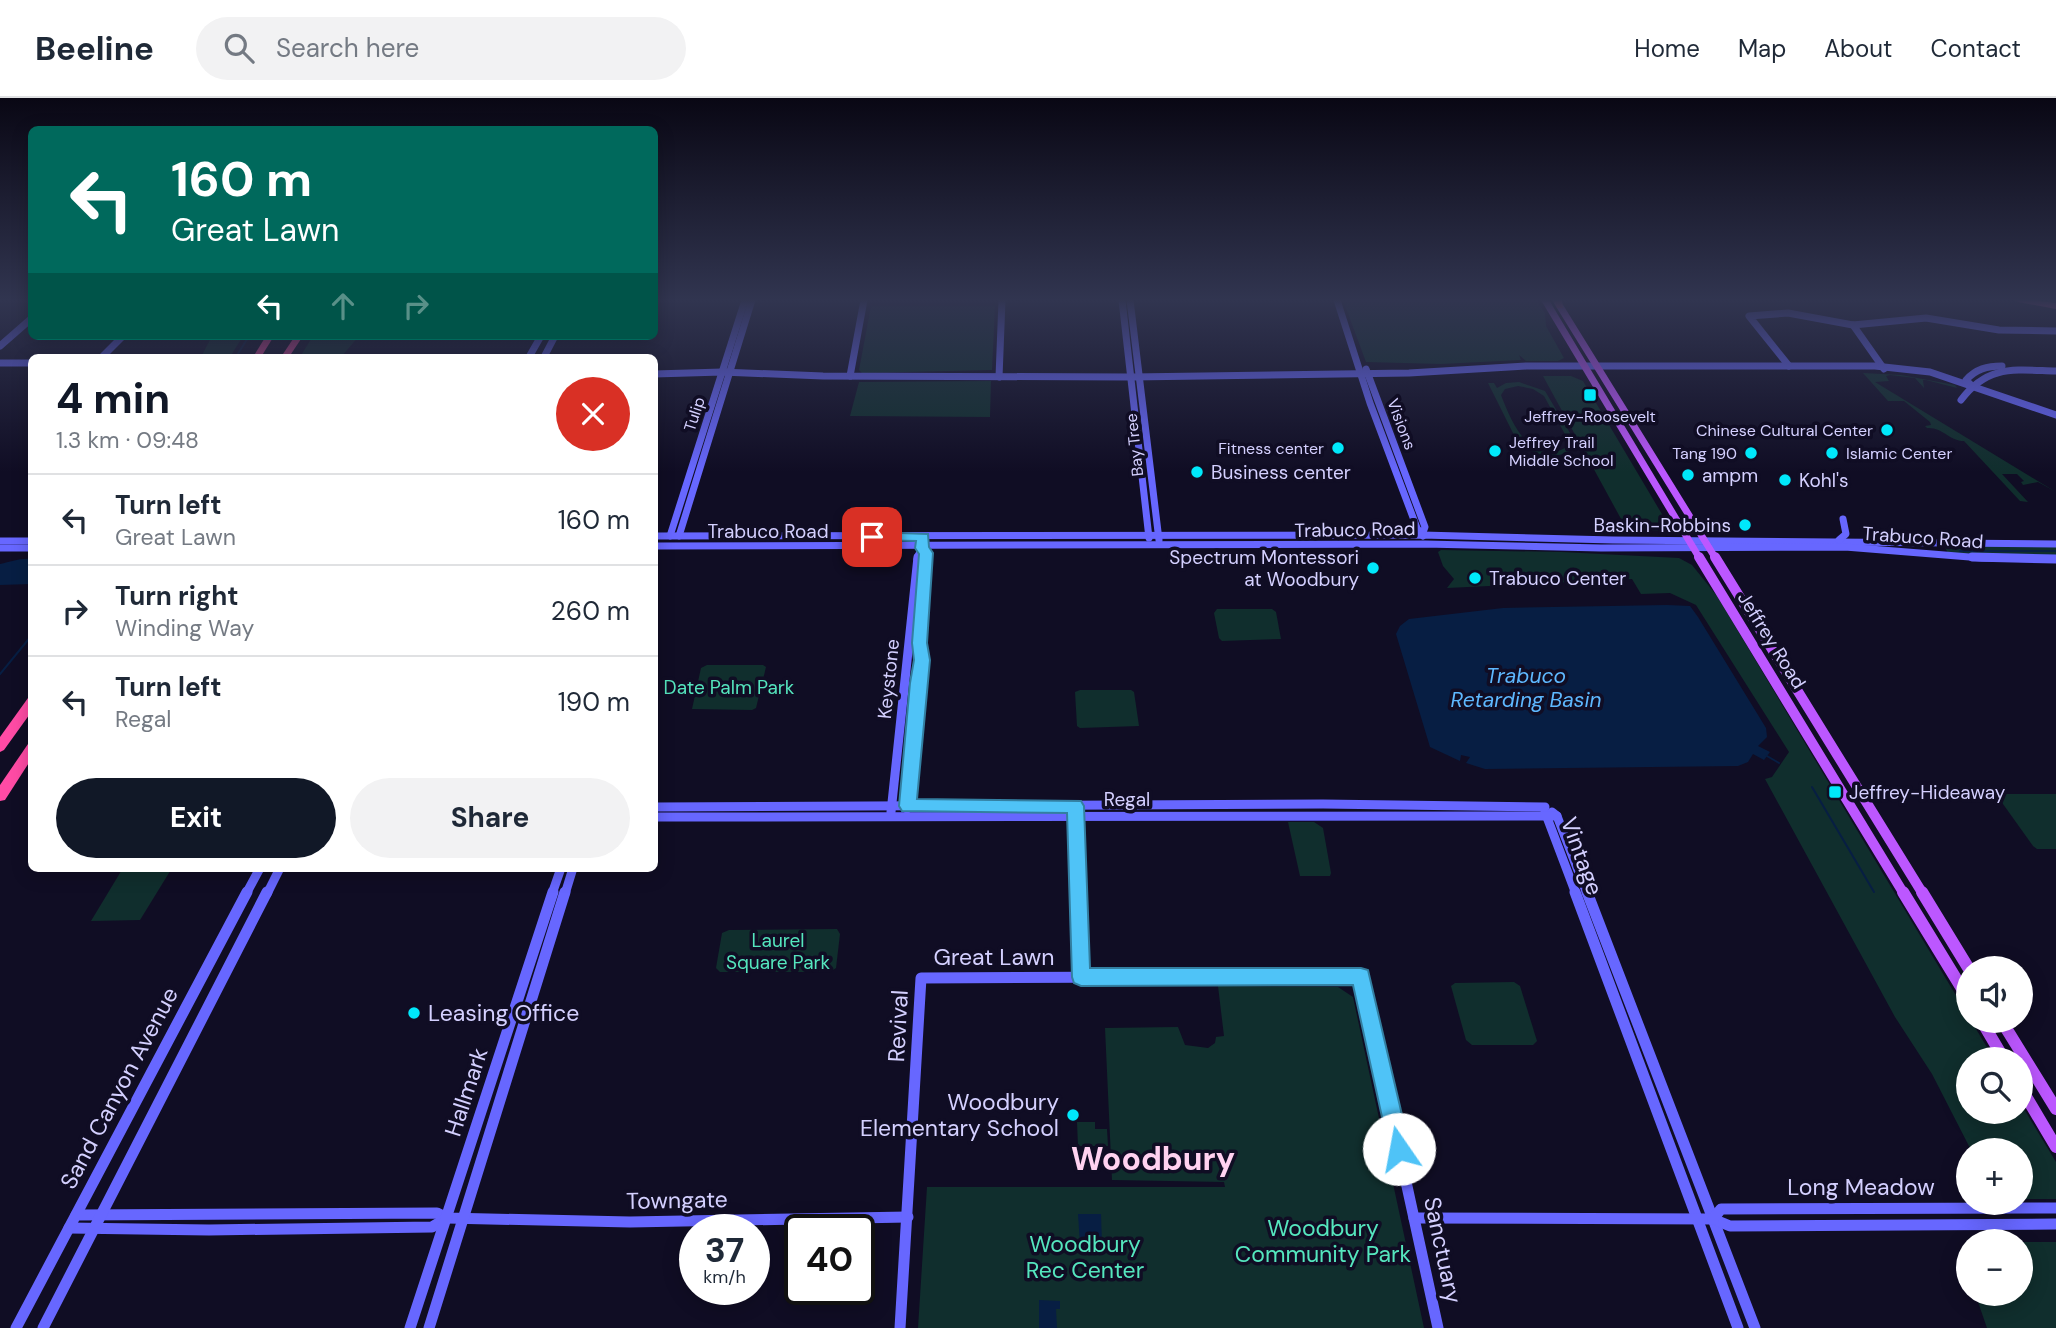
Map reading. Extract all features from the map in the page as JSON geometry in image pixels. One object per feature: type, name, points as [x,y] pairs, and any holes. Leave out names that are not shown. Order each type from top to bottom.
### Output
[{"type":"highway","points":[[0,747],[28,707]]},
{"type":"highway","points":[[0,796],[28,753]]},
{"type":"main road","name":"Jeffrey Road","points":[[1577,357],[1956,979]]},
{"type":"main road","name":"Jeffrey Road","points":[[1591,357],[1961,956]]},
{"type":"main road","points":[[2009,1033],[2056,1109]]},
{"type":"main road","points":[[2033,1108],[2056,1147]]},
{"type":"street","name":"Tulip","points":[[726,372],[730,357]]},
{"type":"street","name":"Tulip","points":[[674,536],[731,357]]},
{"type":"street","points":[[850,376],[853,357]]},
{"type":"street","points":[[999,377],[1000,357]]},
{"type":"street","name":"Bay Tree","points":[[1133,357],[1160,545]]},
{"type":"street","name":"Bay Tree","points":[[1135,357],[1149,545]]},
{"type":"street","name":"Visions","points":[[1358,357],[1417,528],[1425,544]]},
{"type":"street","points":[[1781,357],[1788,366]]},
{"type":"street","points":[[1875,357],[1883,368]]},
{"type":"street","points":[[0,363],[28,363]]},
{"type":"street","points":[[1700,369],[1788,366],[1883,368],[1970,386],[2056,415]]},
{"type":"street","points":[[2056,368],[1987,366],[1966,380],[1970,386],[2056,421]]},
{"type":"street","points":[[658,372],[999,377],[1365,376],[1584,369],[1883,368]]},
{"type":"street","points":[[1961,400],[1970,386]]},
{"type":"street","points":[[1836,541],[1846,536],[1843,519]]},
{"type":"street","name":"Trabuco Road","points":[[658,538],[670,540],[674,536],[1422,535],[1691,544]]},
{"type":"street","name":"Keystone","points":[[891,811],[904,693],[904,662],[911,638],[918,553],[922,548],[923,537]]},
{"type":"street","points":[[0,541],[28,541]]},
{"type":"street","name":"Trabuco Road","points":[[658,546],[922,548],[1836,541],[2056,544]]},
{"type":"street","name":"Trabuco Road","points":[[1707,544],[1867,548],[2056,559]]},
{"type":"street","points":[[1867,548],[1932,544],[1940,554]]},
{"type":"street","points":[[0,548],[28,548]]},
{"type":"street","name":"Keystone","points":[[907,811],[922,660],[920,643],[926,553],[922,548]]},
{"type":"street","name":"Regal","points":[[658,807],[891,811],[1549,813]]},
{"type":"street","name":"Regal","points":[[658,817],[891,811]]},
{"type":"street","points":[[1075,811],[1081,977]]},
{"type":"street","name":"Vintage","points":[[1549,813],[1738,1328]]},
{"type":"street","name":"Vintage","points":[[1549,813],[1755,1328]]},
{"type":"street","name":"Sand Canyon Avenue","points":[[16,1328],[258,872]]},
{"type":"street","name":"Sand Canyon Avenue","points":[[43,1328],[278,872]]},
{"type":"street","name":"Hallmark","points":[[410,1328],[560,872]]},
{"type":"street","name":"Hallmark","points":[[429,1328],[572,872]]},
{"type":"street","name":"Great Lawn","points":[[922,978],[1361,976]]},
{"type":"street","name":"Sanctuary","points":[[1361,976],[1438,1328]]},
{"type":"street","name":"Revival","points":[[900,1328],[922,978]]},
{"type":"street","name":"Long Meadow","points":[[1713,1219],[1721,1209],[2056,1208]]},
{"type":"street","name":"Towngate","points":[[76,1215],[437,1213],[446,1218],[465,1220],[630,1222],[908,1217]]},
{"type":"street","name":"Towngate","points":[[69,1228],[209,1230],[432,1227],[446,1218]]},
{"type":"street","name":"Long Meadow","points":[[1415,1218],[1713,1219],[1730,1226],[2056,1224]]},
{"type":"green space","points":[[861,357],[993,357],[992,370],[862,373],[859,370]]},
{"type":"green space","points":[[1364,357],[1520,357],[1521,360],[1441,364],[1366,362]]},
{"type":"green space","points":[[1522,357],[1564,358],[1558,361],[1526,361]]},
{"type":"green space","points":[[1863,373],[1901,375],[1955,385],[1957,388],[1923,380],[1924,388],[1915,378],[1890,375],[1886,376],[1889,381],[1875,382],[2056,492],[2038,482],[2023,485],[2021,482],[2024,481],[2017,474],[2002,474],[2028,502],[2020,501],[1964,441],[1927,428],[1925,426],[1931,425],[1930,422],[1904,401],[1888,401]]},
{"type":"green space","points":[[1543,376],[1571,376],[1583,381],[1666,521],[1665,528],[1657,531],[1626,528]]},
{"type":"green space","points":[[991,381],[990,417],[850,416],[859,382]]},
{"type":"green space","points":[[1519,382],[1545,391],[1573,438],[1573,449],[1559,455],[1543,455],[1521,445],[1488,383],[1494,383],[1497,388],[1506,383]],"holes":[[[1518,386],[1533,389],[1544,396],[1567,438],[1565,448],[1553,452],[1532,446],[1510,417],[1501,395],[1505,389]]]},
{"type":"green space","points":[[2056,545],[2056,557],[1948,553],[1944,546]]},
{"type":"green space","points":[[1438,552],[1562,552],[1679,558],[1692,565],[1717,596],[1956,995],[1956,1033],[1978,1033],[1987,1047],[1956,1047],[1956,1121],[1932,1074],[1895,1017],[1765,779],[1772,777],[1789,752],[1696,605],[1670,593],[1641,594],[1632,579],[1447,588],[1454,579],[1443,566]]},
{"type":"green space","points":[[1217,609],[1272,609],[1276,612],[1281,639],[1222,641],[1214,613]]},
{"type":"green space","name":"Date Palm Park","points":[[707,665],[766,667],[756,708],[692,709],[701,668]]},
{"type":"green space","points":[[1131,690],[1134,692],[1139,726],[1080,728],[1077,726],[1075,692]]},
{"type":"green space","points":[[1999,794],[2056,794],[2056,849],[2037,849],[2033,846],[1998,797]]},
{"type":"green space","points":[[1288,822],[1314,822],[1323,828],[1330,876],[1300,876]]},
{"type":"green space","points":[[121,872],[170,872],[140,920],[91,921]]},
{"type":"green space","name":"Laurel Square Park","points":[[837,929],[840,934],[836,968],[830,972],[720,972],[716,968],[722,933],[729,930]]},
{"type":"green space","points":[[1514,982],[1520,986],[1537,1041],[1533,1045],[1472,1045],[1466,1040],[1451,986],[1455,983]]},
{"type":"green space","points":[[1218,986],[1338,987],[1353,997],[1424,1328],[918,1328],[927,1187],[1225,1187],[1224,1182],[1112,1180],[1105,1028],[1178,1027],[1185,1045],[1208,1048],[1215,1043],[1216,1037],[1224,1036]]},
{"type":"green space","points":[[1077,1122],[1095,1122],[1095,1129],[1107,1129],[1108,1146],[1078,1146]]},
{"type":"green space","points":[[1958,1124],[2033,1124],[2056,1162],[2056,1199],[2033,1199],[2033,1138],[1965,1138]]},
{"type":"green space","points":[[2033,1242],[2056,1242],[2056,1328],[1987,1328],[1979,1306],[2033,1306]]},
{"type":"water","points":[[28,559],[28,584],[0,585],[0,564]]},
{"type":"water","name":"Trabuco Retarding Basin","points":[[1690,606],[1698,617],[1766,728],[1767,737],[1758,746],[1770,752],[1764,760],[1753,754],[1748,762],[1738,766],[1485,769],[1466,763],[1470,757],[1461,755],[1460,761],[1430,747],[1396,634],[1400,626],[1409,619],[1503,608]]},
{"type":"water","points":[[1078,1214],[1101,1214],[1102,1244],[1080,1244]]},
{"type":"water","points":[[1039,1300],[1060,1301],[1060,1309],[1056,1309],[1057,1328],[1039,1328]]},
{"type":"waterway","points":[[1960,551],[2056,551]]},
{"type":"waterway","points":[[0,674],[28,640]]},
{"type":"waterway","points":[[1767,756],[1779,763]]},
{"type":"waterway","points":[[1812,787],[1874,892]]},
{"type":"place","name":"Jeffrey-Roosevelt","points":[[1590,395]]},
{"type":"place","name":"Chinese Cultural Center","points":[[1887,430]]},
{"type":"place","name":"Fitness center","points":[[1338,448]]},
{"type":"place","name":"Jeffrey Trail Middle School","points":[[1495,451]]},
{"type":"place","name":"Tang 190","points":[[1751,453]]},
{"type":"place","name":"Islamic Center","points":[[1832,453]]},
{"type":"place","name":"Business center","points":[[1197,472]]},
{"type":"place","name":"ampm","points":[[1688,475]]},
{"type":"place","name":"Kohl's","points":[[1785,480]]},
{"type":"place","name":"Baskin-Robbins","points":[[1745,525]]},
{"type":"place","name":"Spectrum Montessori at Woodbury","points":[[1373,568]]},
{"type":"place","name":"Trabuco Center","points":[[1475,578]]},
{"type":"place","name":"Jeffrey-Hideaway","points":[[1835,792]]},
{"type":"place","name":"Leasing Office","points":[[414,1013]]},
{"type":"place","name":"Woodbury Elementary School","points":[[1073,1115]]},
{"type":"district","name":"Woodbury","points":[[1153,1159]]},
{"type":"route","points":[[872,537],[923,537],[922,548],[926,553],[920,643],[922,660],[908,806],[1075,806],[1081,977],[1361,976],[1399,1149]]},
{"type":"park label","name":"Woodbury Community Park","points":[[1323,1241]]},
{"type":"park label","name":"Woodbury Rec Center","points":[[1085,1257]]}]
